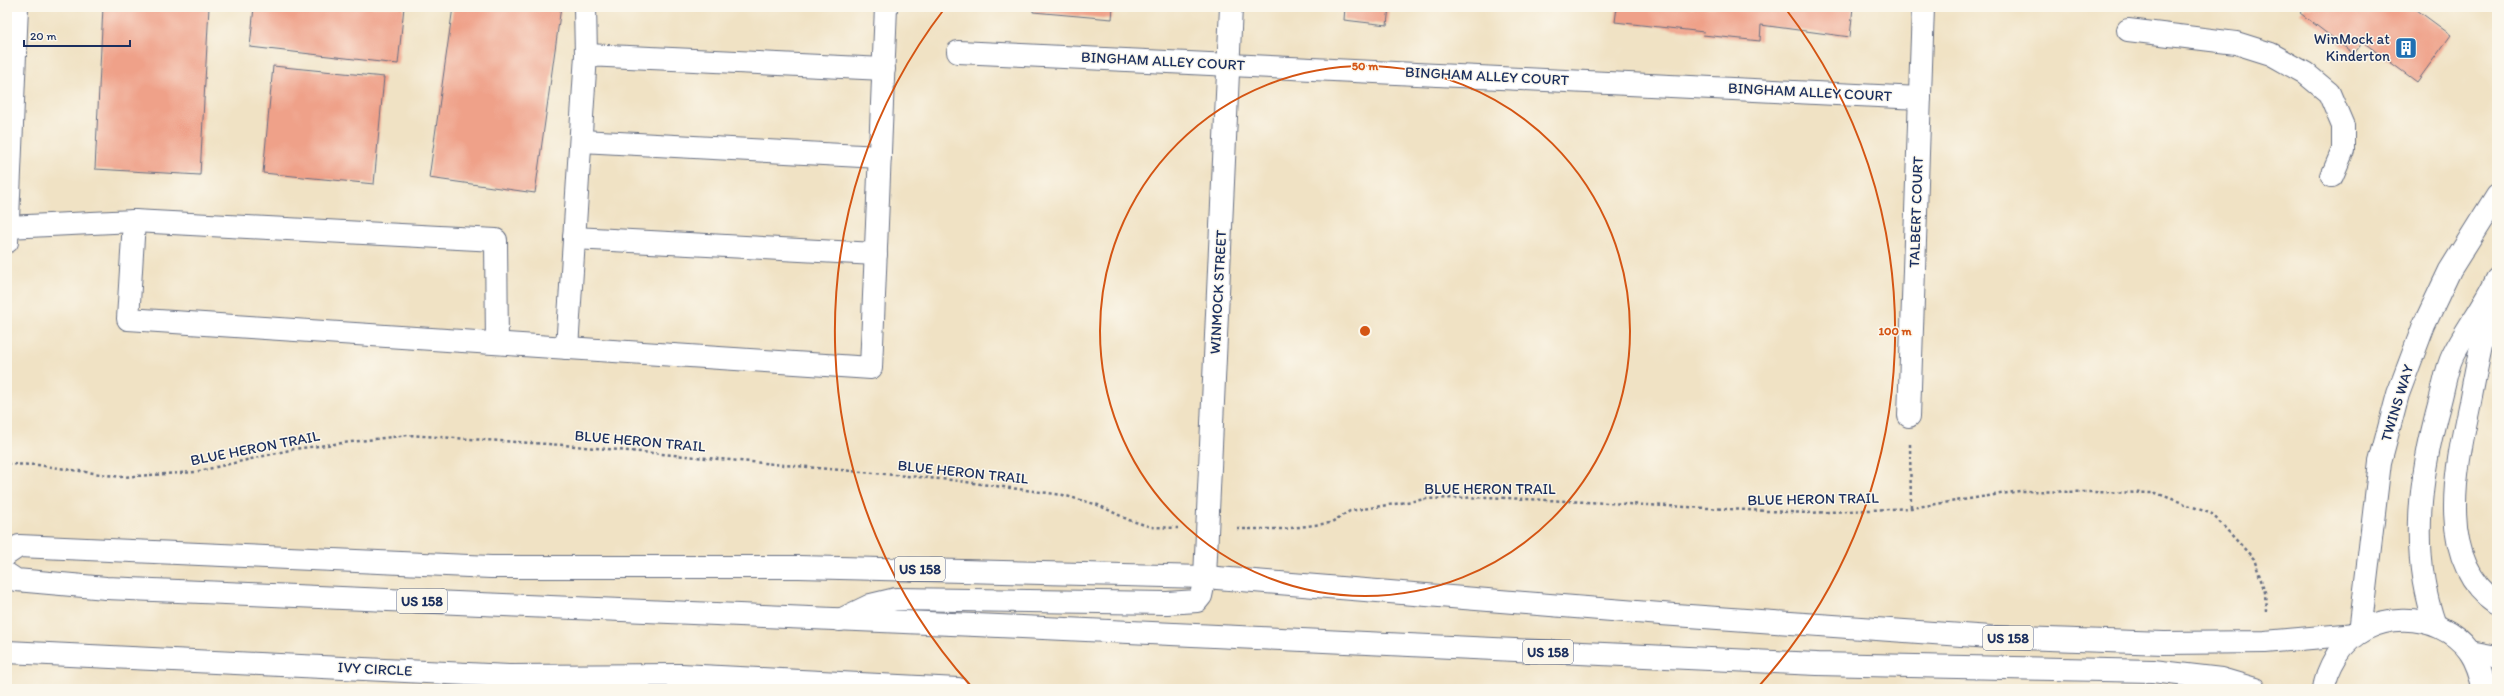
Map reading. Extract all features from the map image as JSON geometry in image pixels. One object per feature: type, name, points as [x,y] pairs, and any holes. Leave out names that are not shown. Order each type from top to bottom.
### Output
[{"type":"main road","points":[[18,7],[7,232],[134,221],[496,240],[497,344]]},
{"type":"main road","points":[[567,348],[586,55],[585,7]]},
{"type":"main road","points":[[134,221],[128,319],[871,368],[886,7]]},
{"type":"main road","name":"WINMOCK STREET","points":[[840,620],[871,604],[896,599],[1122,603],[1197,602],[1201,596],[1205,577],[1231,7]]},
{"type":"main road","name":"TALBERT COURT","points":[[1909,416],[1923,7]]},
{"type":"main road","points":[[2128,30],[2236,43],[2271,54],[2305,73],[2329,93],[2344,126],[2343,150],[2332,176]]},
{"type":"main road","name":"BINGHAM ALLEY COURT","points":[[958,52],[1229,63],[1920,98]]},
{"type":"main road","points":[[586,55],[884,69]]},
{"type":"main road","points":[[581,141],[880,157]]},
{"type":"main road","name":"TWINS WAY","points":[[2358,633],[2380,462],[2398,394],[2424,325],[2450,270],[2497,195]]},
{"type":"main road","points":[[574,238],[876,254]]},
{"type":"main road","points":[[2435,625],[2427,603],[2420,555],[2420,499],[2428,445],[2452,356],[2496,281]]},
{"type":"main road","points":[[2496,281],[2459,453],[2454,503],[2460,549],[2466,566],[2477,586],[2497,603]]},
{"type":"main road","name":"US 158","points":[[7,554],[19,546],[491,567],[822,568],[1205,577],[1661,614],[1990,637],[2164,643],[2265,642],[2358,633]]},
{"type":"main road","name":"US 158","points":[[7,574],[16,580],[106,588],[1809,664],[2153,671],[2221,679],[2255,689]]},
{"type":"main road","points":[[2324,689],[2330,666],[2341,649],[2358,633],[2374,624],[2394,619],[2415,620],[2435,625],[2454,636],[2470,652],[2480,672],[2484,689]]},
{"type":"main road","name":"IVY CIRCLE","points":[[7,652],[509,676],[681,675],[958,689]]},
{"type":"main road","points":[[2470,652],[2497,657]]},
{"type":"path","points":[[1909,416],[1910,508]]},
{"type":"path","name":"BLUE HERON TRAIL","points":[[7,464],[38,465],[121,478],[195,472],[294,449],[408,435],[564,445],[951,480],[1063,495],[1098,505],[1129,520],[1152,527],[1207,529],[1284,529],[1330,523],[1350,511],[1426,499],[1486,497],[1808,513],[1910,508],[2020,492],[2156,492],[2212,514],[2254,559],[2266,592],[2265,642]]},
{"type":"building","points":[[103,7],[209,7],[200,175],[95,169]]},
{"type":"building","points":[[254,7],[404,7],[398,64],[250,47]]},
{"type":"building","points":[[453,7],[561,7],[535,193],[429,178]]},
{"type":"building","points":[[1033,7],[1113,7],[1112,19],[1033,12]]},
{"type":"building","points":[[1345,7],[1389,7],[1387,25],[1344,20]]},
{"type":"building","points":[[1617,7],[1853,7],[1850,37],[1761,25],[1760,41],[1703,35],[1704,32],[1615,22]]},
{"type":"building","name":"WinMock at Kinderton","points":[[2305,7],[2413,7],[2451,35],[2417,82],[2363,42],[2354,54],[2300,13]]},
{"type":"building","points":[[273,66],[384,77],[374,184],[263,173]]},
{"type":"place","name":"WinMock at Kinderton","points":[[2406,48]]}]
